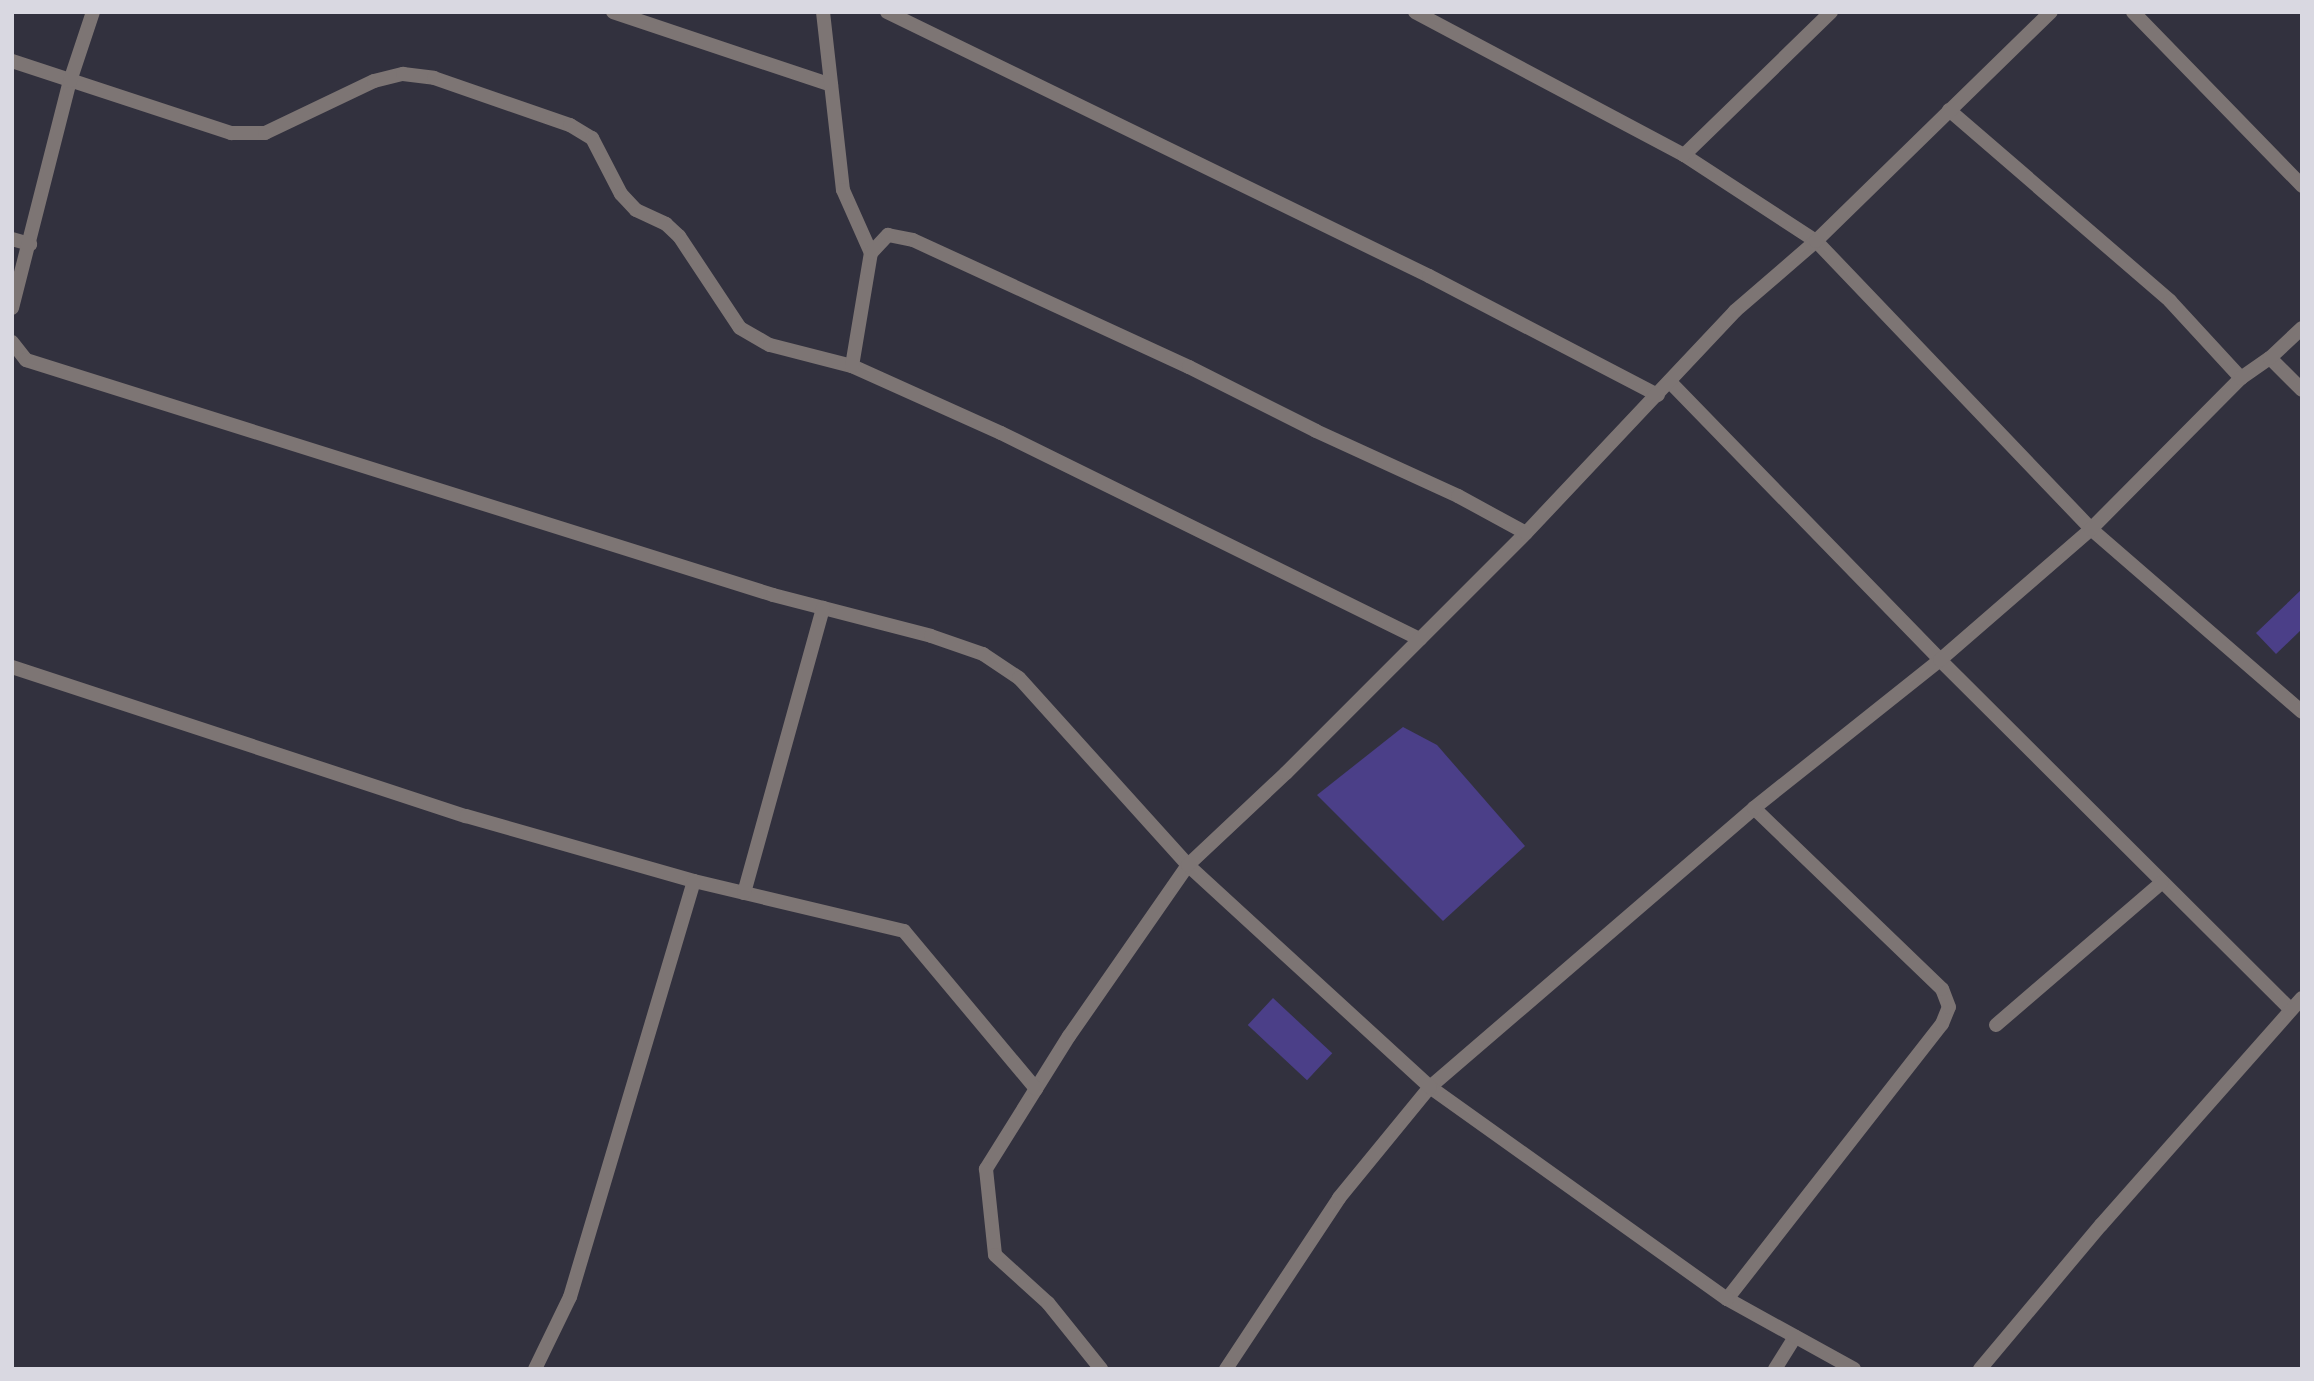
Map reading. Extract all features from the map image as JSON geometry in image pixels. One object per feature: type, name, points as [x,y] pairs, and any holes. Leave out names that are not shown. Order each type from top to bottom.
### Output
[{"type":"street","points":[[12,308],[71,80],[93,12]]},
{"type":"street","points":[[613,12],[831,85]]},
{"type":"street","points":[[822,12],[844,190],[871,253],[852,366]]},
{"type":"street","points":[[887,12],[1429,276],[1658,395]]},
{"type":"street","points":[[1415,12],[1684,155],[1816,241],[2091,529],[2302,712]]},
{"type":"street","points":[[1684,155],[1830,12]]},
{"type":"street","points":[[1101,1369],[1048,1303],[995,1255],[986,1169],[1069,1036],[1188,865],[1286,773],[1526,533],[1671,383],[1735,311],[1816,241],[2051,12]]},
{"type":"street","points":[[2133,12],[2302,186]]},
{"type":"street","points":[[12,61],[231,133],[264,133],[374,82],[403,74],[434,78],[570,125],[592,138],[621,194],[636,210],[666,224],[679,236],[740,328],[770,345],[852,366],[1001,433],[1420,639]]},
{"type":"street","points":[[1949,110],[2170,301],[2241,378]]},
{"type":"street","points":[[871,253],[888,236],[913,240],[1189,367],[1316,431],[1458,496],[1526,533]]},
{"type":"street","points":[[12,239],[30,244]]},
{"type":"street","points":[[1226,1369],[1339,1198],[1430,1087],[1754,808],[1940,660],[2091,529],[2241,378],[2270,358],[2302,328]]},
{"type":"street","points":[[12,342],[26,360],[823,608],[931,636],[983,654],[1019,678],[1188,865],[1430,1087],[1727,1299],[1854,1369]]},
{"type":"street","points":[[2270,358],[2302,390]]},
{"type":"street","points":[[1671,383],[1940,660],[2290,1009]]},
{"type":"street","points":[[744,893],[823,608]]},
{"type":"street","points":[[12,667],[466,816],[694,881],[904,931],[1036,1089]]},
{"type":"street","points":[[1727,1299],[1942,1024],[1949,1007],[1942,989],[1754,808]]},
{"type":"street","points":[[535,1369],[569,1297],[694,881]]},
{"type":"street","points":[[1996,1025],[2162,882]]},
{"type":"street","points":[[1980,1369],[2302,998]]},
{"type":"street","points":[[1775,1369],[1795,1337]]},
{"type":"building","points":[[2302,589],[2302,629],[2276,654],[2256,633]]},
{"type":"building","points":[[1403,727],[1437,745],[1525,846],[1443,921],[1317,795]]},
{"type":"building","points":[[1273,998],[1332,1053],[1307,1080],[1248,1025]]}]
